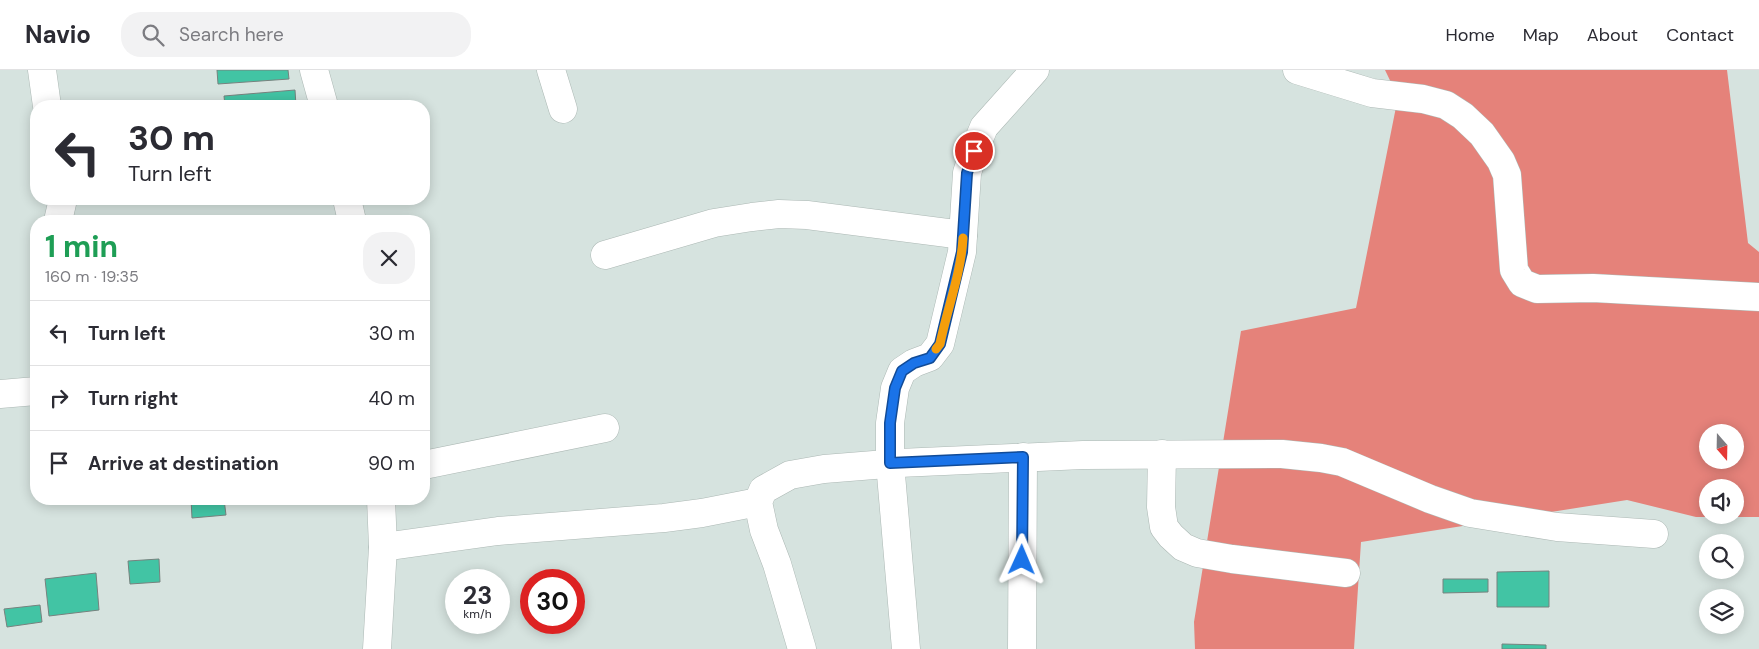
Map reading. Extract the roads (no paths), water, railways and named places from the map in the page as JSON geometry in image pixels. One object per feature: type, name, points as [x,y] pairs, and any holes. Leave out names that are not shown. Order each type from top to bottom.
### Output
[{"type":"street","points":[[42,70],[47,100]]},
{"type":"street","points":[[314,70],[322,100]]},
{"type":"street","points":[[551,70],[563,109]]},
{"type":"street","points":[[906,649],[890,463],[890,423],[895,388],[902,371],[914,363],[930,358],[940,344],[962,252],[967,173],[984,127],[1035,70]]},
{"type":"street","points":[[1297,70],[1372,93],[1422,99],[1446,105],[1463,116],[1482,134],[1501,161],[1507,175],[1514,270],[1522,283],[1537,288],[1593,288],[1759,297]]},
{"type":"street","points":[[605,255],[714,223],[780,214],[807,215],[963,235]]},
{"type":"street","points":[[0,394],[30,392]]},
{"type":"street","points":[[430,464],[605,428]]},
{"type":"street","points":[[1162,454],[1161,507],[1164,527],[1183,547],[1197,553],[1232,559],[1346,572]]},
{"type":"street","points":[[802,649],[777,564],[764,530],[758,502],[763,490],[790,475],[824,469],[890,463],[1023,457],[1282,454],[1342,462],[1422,496],[1470,513],[1557,527],[1654,534]]},
{"type":"street","points":[[1022,649],[1023,457]]},
{"type":"street","points":[[383,547],[498,531],[664,518],[758,502]]},
{"type":"street","points":[[377,649],[383,547],[381,505]]}]
